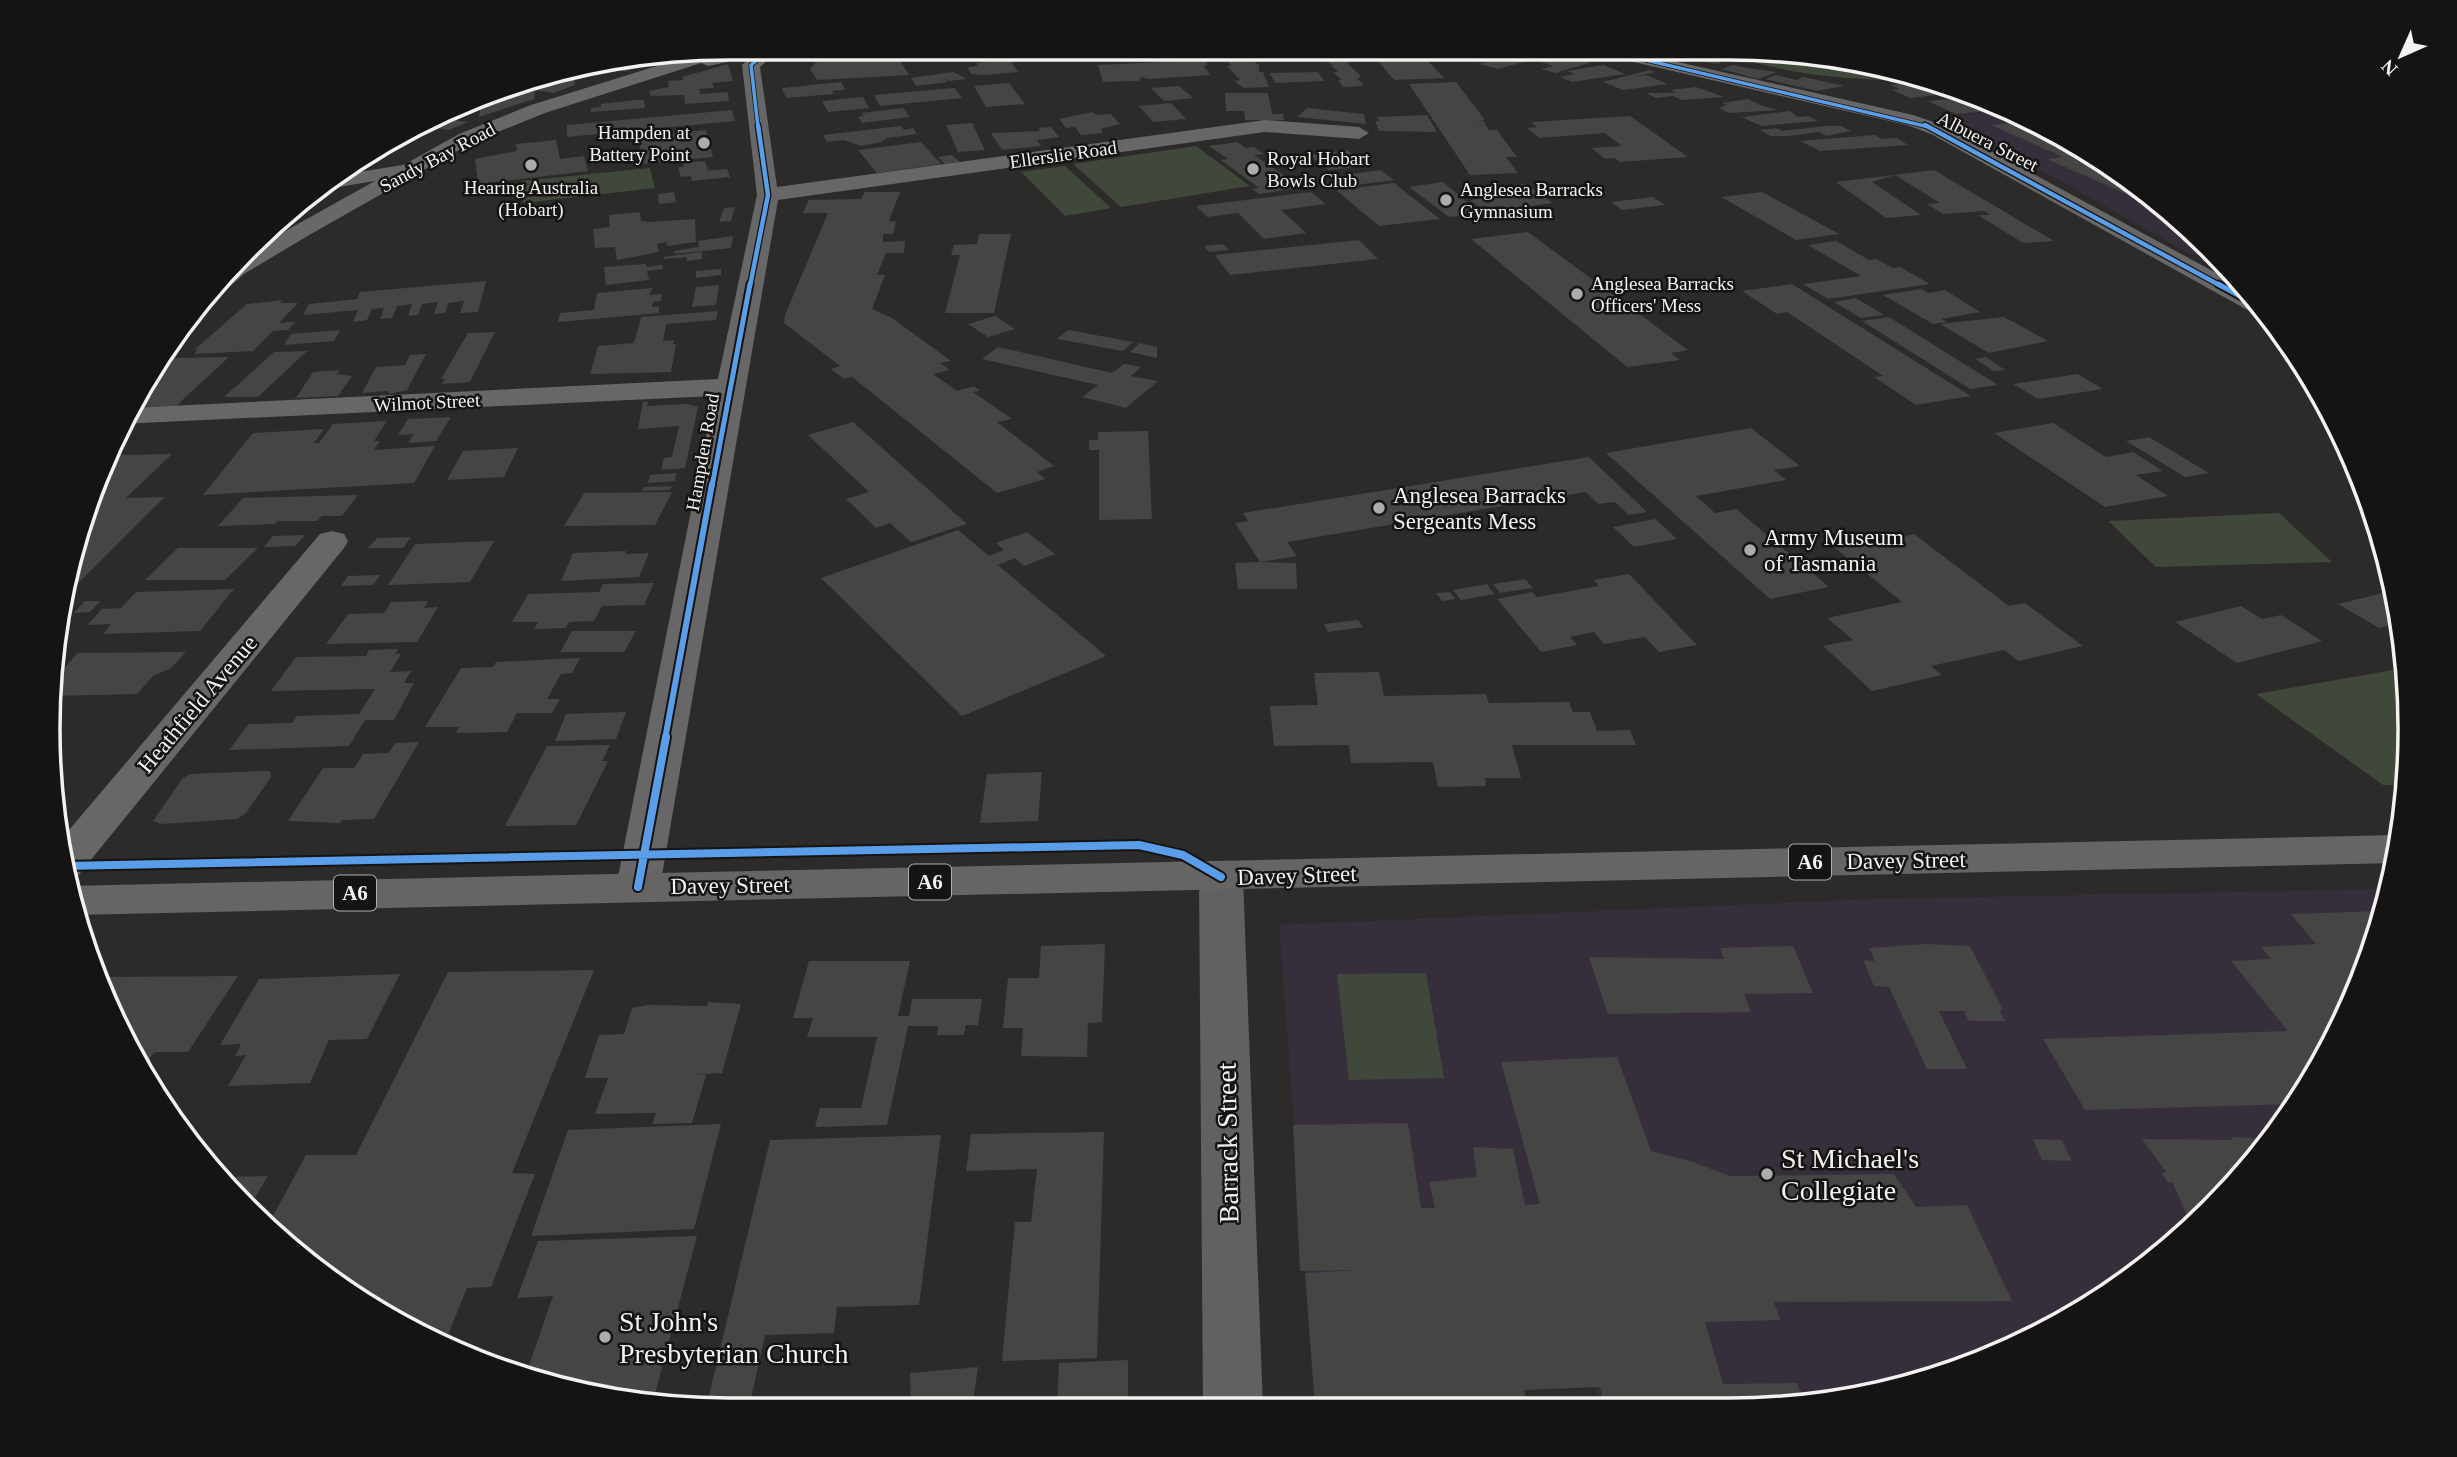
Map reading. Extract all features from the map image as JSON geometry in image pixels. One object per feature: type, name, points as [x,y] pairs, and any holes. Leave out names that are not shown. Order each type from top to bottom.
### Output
[{"type":"highway","name":"Davey Street","points":[[81,900],[1222,877],[2387,849]]},
{"type":"main road","name":"Sandy Bay Road","points":[[250,260],[409,170],[502,122],[694,61]]},
{"type":"main road","name":"Barrack Street","points":[[1222,877],[1233,1398]]},
{"type":"street","points":[[739,60],[750,74]]},
{"type":"street","points":[[750,74],[751,63],[755,60]]},
{"type":"street","name":"Albuera Street","points":[[1647,60],[1913,121],[1938,130],[2237,294]]},
{"type":"street","name":"Hampden Road","points":[[638,887],[768,195],[750,74]]},
{"type":"street","name":"Ellerslie Road","points":[[768,195],[1265,126],[1359,133]]},
{"type":"street","points":[[346,180],[409,170]]},
{"type":"street","points":[[322,198],[355,201]]},
{"type":"street","name":"Wilmot Street","points":[[137,416],[730,387]]},
{"type":"street","name":"Heathfield Avenue","points":[[71,856],[332,541]]},
{"type":"shaded area","points":[[1988,112],[2024,128],[2100,172],[2136,198],[2202,255],[2192,255],[2014,155],[1934,118]]},
{"type":"shaded area","name":"St Michael's Collegiate","points":[[2378,889],[2362,944],[2329,1024],[2285,1100],[2231,1170],[2202,1202],[2170,1231],[2100,1285],[2063,1308],[1985,1347],[1902,1375],[1859,1385],[1816,1392],[1728,1398],[1598,1398],[1596,1387],[1312,1362],[1279,925],[1874,899]]},
{"type":"green space","points":[[1747,60],[1816,65],[1893,80],[1807,73]]},
{"type":"green space","points":[[1196,146],[1250,186],[1121,207],[1073,164]]},
{"type":"green space","points":[[1065,166],[1111,208],[1065,216],[1021,172]]},
{"type":"green space","points":[[650,168],[655,188],[523,203],[522,181]]},
{"type":"green space","points":[[2279,513],[2332,562],[2156,567],[2108,521]]},
{"type":"green space","points":[[2395,670],[2398,728],[2395,785],[2383,785],[2256,694]]},
{"type":"green space","points":[[1426,973],[1444,1078],[1349,1080],[1337,974]]},
{"type":"building","points":[[823,60],[900,60],[909,75],[817,80],[810,69]]},
{"type":"building","points":[[1010,60],[1018,72],[971,74],[967,67],[978,66],[976,63]]},
{"type":"building","points":[[1205,60],[1208,65],[1204,66],[1210,75],[1149,79],[1142,77],[1138,81],[1103,82],[1098,65]]},
{"type":"building","points":[[1227,60],[1256,60],[1258,62],[1254,62],[1259,65],[1259,72],[1263,72],[1269,87],[1244,88],[1235,81],[1240,80],[1227,66],[1231,66]]},
{"type":"building","points":[[1327,60],[1352,61],[1347,63],[1361,76],[1357,79],[1363,86],[1343,87],[1338,80],[1342,80],[1333,72],[1338,72],[1331,65],[1334,65]]},
{"type":"building","points":[[1377,60],[1427,60],[1444,78],[1394,80]]},
{"type":"building","points":[[1485,60],[1530,60],[1498,69],[1479,64],[1489,61]]},
{"type":"building","points":[[1690,60],[1721,60],[1719,64]]},
{"type":"building","points":[[1541,62],[1592,62],[1555,73],[1541,69],[1553,66]]},
{"type":"building","points":[[646,64],[624,72],[620,68]]},
{"type":"building","points":[[728,64],[733,81],[712,83],[714,88],[699,89],[700,94],[728,92],[729,101],[685,104],[684,95],[651,96],[649,91],[669,87],[668,81],[684,80],[682,77]]},
{"type":"building","points":[[1604,65],[1625,74],[1572,82],[1560,77],[1575,74],[1567,71]]},
{"type":"building","points":[[1733,65],[1777,72],[1758,79],[1721,69]]},
{"type":"building","points":[[1650,70],[1655,72],[1633,77],[1646,75],[1668,84],[1623,90],[1603,82]]},
{"type":"building","points":[[953,72],[967,79],[949,81],[943,77],[948,82],[916,86],[911,78]]},
{"type":"building","points":[[1318,72],[1324,81],[1276,83],[1269,73]]},
{"type":"building","points":[[1776,75],[1796,80],[1804,77],[1844,86],[1817,91],[1765,79]]},
{"type":"building","points":[[575,79],[575,85],[553,93],[535,90],[534,99],[479,117],[481,107],[563,80]]},
{"type":"building","points":[[841,82],[845,90],[832,91],[834,94],[786,98],[782,88]]},
{"type":"building","points":[[1456,82],[1485,120],[1475,121],[1483,121],[1489,130],[1497,130],[1517,157],[1506,157],[1518,173],[1470,175],[1409,84]]},
{"type":"building","points":[[1009,83],[1025,104],[986,107],[974,86]]},
{"type":"building","points":[[1906,83],[1942,94],[1910,98],[1892,90],[1900,89],[1890,85]]},
{"type":"building","points":[[1179,86],[1193,98],[1164,101],[1151,88]]},
{"type":"building","points":[[1696,87],[1724,97],[1681,100],[1673,96],[1656,98],[1646,93],[1677,93],[1671,90]]},
{"type":"building","points":[[954,88],[962,98],[880,106],[874,95]]},
{"type":"building","points":[[1225,93],[1268,93],[1272,114],[1283,114],[1284,120],[1245,120],[1244,111],[1226,111]]},
{"type":"building","points":[[863,97],[869,108],[828,112],[822,101]]},
{"type":"building","points":[[1748,99],[1778,110],[1729,113],[1719,108],[1727,105],[1722,103]]},
{"type":"building","points":[[1954,99],[1988,111],[1956,114],[1928,101]]},
{"type":"building","points":[[644,100],[645,108],[591,112],[591,108],[601,107],[601,104]]},
{"type":"building","points":[[1171,103],[1186,119],[1153,122],[1139,106]]},
{"type":"building","points":[[903,108],[910,117],[862,123],[858,117],[864,116],[861,113]]},
{"type":"building","points":[[1307,108],[1364,114],[1366,124],[1297,117]]},
{"type":"building","points":[[732,110],[735,121],[567,137],[567,125]]},
{"type":"building","points":[[1789,111],[1798,117],[1808,116],[1818,121],[1761,126],[1742,117]]},
{"type":"building","points":[[1093,112],[1096,115],[1111,114],[1120,124],[1101,129],[1103,133],[1081,135],[1075,127],[1066,128],[1059,119]]},
{"type":"building","points":[[1427,115],[1437,132],[1379,131],[1375,121],[1379,121],[1377,117]]},
{"type":"building","points":[[1630,116],[1688,157],[1620,162],[1615,158],[1605,159],[1592,148],[1622,146],[1605,133],[1539,138],[1527,128],[1537,127],[1531,122]]},
{"type":"building","points":[[451,120],[468,122],[449,130],[433,128]]},
{"type":"building","points":[[972,123],[985,150],[958,152],[946,125]]},
{"type":"building","points":[[2013,123],[2024,128],[2100,172],[2133,196],[2047,159],[2063,157],[1991,125]]},
{"type":"building","points":[[901,126],[904,130],[913,128],[917,134],[887,138],[882,142],[861,146],[844,140],[827,142],[823,135]]},
{"type":"building","points":[[1841,126],[1851,131],[1826,136],[1819,132],[1771,136],[1760,130],[1776,128],[1782,131]]},
{"type":"building","points":[[1051,127],[1059,137],[1037,140],[1041,146],[1002,150],[991,133],[1041,131],[1038,128]]},
{"type":"building","points":[[706,130],[713,157],[644,164],[638,137]]},
{"type":"building","points":[[1875,135],[1882,139],[1897,138],[1908,145],[1820,151],[1800,141]]},
{"type":"building","name":"Hearing Australia (Hobart)","points":[[556,140],[560,159],[584,156],[588,171],[478,184],[475,159],[517,151],[516,144]]},
{"type":"building","points":[[921,142],[941,164],[877,173],[858,150]]},
{"type":"building","name":"Royal Hobart Bowls Club","points":[[1237,142],[1246,148],[1254,147],[1264,154],[1254,155],[1288,178],[1294,177],[1308,186],[1259,194],[1252,189],[1259,188],[1221,160],[1228,159],[1209,146]]},
{"type":"building","points":[[1347,150],[1367,166],[1329,170],[1309,155]]},
{"type":"building","points":[[952,155],[960,162],[945,164],[938,157]]},
{"type":"building","points":[[705,161],[708,170],[703,171],[727,169],[730,177],[692,181],[691,176],[681,177],[678,167],[684,167],[683,163]]},
{"type":"building","points":[[1381,170],[1394,180],[1348,186],[1335,176]]},
{"type":"building","points":[[1934,170],[2054,241],[2023,243],[1978,215],[1990,215],[1984,211],[1943,214],[1927,204],[1940,203],[1895,175],[1872,182],[1921,215],[1886,218],[1836,182]]},
{"type":"building","name":"Anglesea Barracks Gymnasium","points":[[1443,182],[1482,214],[1449,217],[1409,187]]},
{"type":"building","points":[[1394,183],[1440,219],[1379,226],[1336,190]]},
{"type":"building","points":[[1525,184],[1553,203],[1486,212],[1470,200],[1490,197],[1480,190]]},
{"type":"building","points":[[674,192],[676,202],[659,204],[658,194]]},
{"type":"building","points":[[865,192],[900,192],[889,221],[896,222],[893,234],[883,234],[883,242],[905,241],[904,253],[886,253],[877,275],[885,275],[872,309],[892,318],[951,361],[940,363],[950,370],[933,374],[957,391],[974,386],[980,391],[973,392],[1012,419],[997,422],[1054,466],[1037,472],[1045,479],[997,493],[852,377],[844,379],[831,369],[840,366],[784,323],[828,213],[803,213],[809,200],[861,199]]},
{"type":"building","points":[[1311,192],[1326,204],[1281,210],[1306,233],[1264,239],[1238,213],[1207,217],[1196,206]]},
{"type":"building","points":[[1762,192],[1839,234],[1796,240],[1721,197]]},
{"type":"building","points":[[1653,197],[1665,205],[1622,210],[1611,202]]},
{"type":"building","points":[[735,207],[731,221],[719,222],[724,208]]},
{"type":"building","points":[[640,212],[641,221],[648,222],[695,219],[696,242],[667,246],[667,242],[657,244],[659,252],[617,260],[615,247],[595,248],[593,229],[610,227],[609,215]]},
{"type":"building","name":"Anglesea Barracks Officers' Mess","points":[[1528,232],[1688,350],[1671,353],[1680,360],[1627,367],[1471,239]]},
{"type":"building","points":[[979,234],[1011,234],[994,313],[945,313],[960,255],[951,255],[954,245],[977,244]]},
{"type":"building","points":[[733,236],[731,248],[675,254],[674,251],[699,247],[698,241]]},
{"type":"building","points":[[1359,240],[1378,259],[1230,275],[1215,255]]},
{"type":"building","points":[[1836,241],[1869,260],[1876,259],[1893,268],[1900,267],[1930,284],[1828,299],[1803,284],[1861,276],[1808,245]]},
{"type":"building","points":[[1223,244],[1229,250],[1209,252],[1204,246]]},
{"type":"building","points":[[702,252],[702,259],[687,261],[687,257],[663,257]]},
{"type":"building","points":[[646,264],[647,267],[662,265],[663,269],[647,271],[649,280],[606,285],[604,267]]},
{"type":"building","points":[[721,269],[721,275],[696,278],[696,271]]},
{"type":"building","points":[[486,281],[478,312],[460,313],[464,301],[448,303],[445,313],[434,314],[438,302],[422,304],[418,315],[408,316],[412,304],[397,306],[392,318],[380,319],[384,308],[372,309],[367,320],[353,322],[358,310],[303,315],[309,304],[357,299],[360,292]]},
{"type":"building","points":[[1792,284],[1971,396],[1916,405],[1874,377],[1883,376],[1787,312],[1777,314],[1742,291]]},
{"type":"building","points":[[719,285],[716,305],[692,307],[696,287]]},
{"type":"building","points":[[652,288],[650,295],[662,294],[661,301],[653,302],[652,307],[659,307],[659,313],[558,322],[560,313],[594,310],[597,293]]},
{"type":"building","points":[[1921,289],[1928,293],[1945,290],[1980,312],[1941,319],[1947,322],[1933,324],[1883,295]]},
{"type":"building","points":[[1856,298],[1884,315],[1861,318],[1834,302]]},
{"type":"building","points":[[283,300],[280,303],[298,303],[279,323],[295,322],[288,330],[273,331],[253,351],[194,354],[198,349],[194,350],[247,304]]},
{"type":"building","points":[[718,311],[716,320],[666,324],[663,341],[674,340],[673,344],[676,344],[671,372],[590,374],[598,346],[634,343],[641,317]]},
{"type":"building","points":[[995,316],[1015,329],[988,337],[968,324]]},
{"type":"building","points":[[1889,317],[1998,385],[1970,389],[1862,321]]},
{"type":"building","points":[[2004,317],[2048,341],[1989,353],[1940,324]]},
{"type":"building","points":[[340,330],[334,341],[284,345],[291,334]]},
{"type":"building","points":[[1068,330],[1133,342],[1123,351],[1057,339]]},
{"type":"building","points":[[495,332],[470,382],[442,384],[445,378],[441,379],[468,333]]},
{"type":"building","points":[[1140,343],[1157,347],[1157,358],[1130,352]]},
{"type":"building","points":[[998,347],[1112,373],[1124,364],[1141,367],[1131,376],[1158,381],[1126,408],[1082,397],[1098,385],[982,359]]},
{"type":"building","points":[[307,351],[258,397],[224,397],[274,352]]},
{"type":"building","points":[[426,354],[407,390],[390,394],[387,391],[362,393],[376,367],[405,365],[410,355]]},
{"type":"building","points":[[229,357],[176,406],[142,407],[168,363],[174,358]]},
{"type":"building","points":[[1986,357],[2005,370],[1994,371],[1975,359]]},
{"type":"building","points":[[340,370],[337,374],[352,376],[338,396],[296,398],[313,372]]},
{"type":"building","points":[[2078,374],[2103,389],[2038,399],[2013,384]]},
{"type":"building","points":[[643,402],[648,402],[647,406],[687,404],[698,407],[685,468],[661,470],[664,458],[672,457],[679,426],[638,429]]},
{"type":"building","points":[[451,417],[436,441],[408,443],[414,434],[398,435],[408,419]]},
{"type":"building","points":[[387,421],[374,441],[380,441],[374,450],[435,446],[414,483],[203,495],[253,433],[324,429],[314,443],[319,443],[333,424]]},
{"type":"building","points":[[853,422],[967,524],[911,542],[890,523],[876,528],[846,499],[869,492],[808,435]]},
{"type":"building","points":[[2053,423],[2106,457],[2133,452],[2163,471],[2136,475],[2168,496],[2105,507],[1994,433]]},
{"type":"building","name":"Army Museum of Tasmania","points":[[1751,428],[1800,466],[1774,470],[1786,480],[1696,496],[1715,513],[1736,509],[1829,587],[1770,599],[1606,453]]},
{"type":"building","points":[[1148,431],[1152,519],[1099,520],[1099,450],[1089,450],[1089,440],[1098,440],[1098,432]]},
{"type":"building","points":[[2149,437],[2209,473],[2185,477],[2126,441]]},
{"type":"building","points":[[518,448],[504,477],[447,480],[463,451]]},
{"type":"building","points":[[172,454],[126,498],[165,497],[75,586],[95,513],[118,455]]},
{"type":"building","name":"Anglesea Barracks Sergeants Mess","points":[[1589,457],[1647,512],[1629,515],[1615,502],[1598,504],[1586,492],[1287,542],[1297,556],[1260,562],[1235,523],[1248,521],[1243,513]]},
{"type":"building","points":[[676,473],[675,481],[648,483],[650,475]]},
{"type":"building","points":[[672,486],[670,490],[642,491],[644,487]]},
{"type":"building","points":[[672,492],[655,525],[564,526],[584,493]]},
{"type":"building","points":[[358,495],[342,516],[322,516],[317,521],[218,526],[243,498]]},
{"type":"building","points":[[1655,519],[1677,539],[1634,547],[1613,527]]},
{"type":"building","points":[[958,530],[989,556],[1004,550],[996,543],[1027,532],[1055,554],[1024,566],[1015,558],[998,565],[1106,656],[962,716],[821,578]]},
{"type":"building","points":[[1893,531],[1901,537],[1914,534],[2009,606],[2025,603],[2083,646],[2018,661],[2004,650],[1931,666],[1942,675],[1872,691],[1823,646],[1853,640],[1827,618],[1902,602],[1829,543]]},
{"type":"building","points":[[305,535],[295,546],[264,547],[273,536]]},
{"type":"building","points":[[411,537],[403,548],[368,548],[377,538]]},
{"type":"building","points":[[494,541],[470,582],[388,585],[415,544]]},
{"type":"building","points":[[178,548],[258,548],[225,580],[145,580]]},
{"type":"building","points":[[626,551],[625,554],[649,553],[639,577],[561,581],[573,553]]},
{"type":"building","points":[[1235,563],[1296,563],[1297,589],[1238,589]]},
{"type":"building","points":[[1629,574],[1697,645],[1659,652],[1645,637],[1604,644],[1594,632],[1570,637],[1577,645],[1541,652],[1497,599],[1532,592],[1537,597],[1599,586],[1594,580]]},
{"type":"building","points":[[380,575],[373,585],[341,586],[348,576]]},
{"type":"building","points":[[1525,579],[1533,588],[1500,593],[1493,584]]},
{"type":"building","points":[[654,583],[644,605],[602,606],[594,621],[569,622],[566,628],[534,629],[538,622],[512,622],[528,594],[599,592],[603,584]]},
{"type":"building","points":[[1487,584],[1494,594],[1461,600],[1453,590]]},
{"type":"building","points":[[234,589],[200,631],[103,634],[111,624],[87,625],[102,609],[121,608],[136,592]]},
{"type":"building","points":[[1450,592],[1455,599],[1442,601],[1436,593]]},
{"type":"building","points":[[2384,593],[2389,625],[2379,628],[2338,604]]},
{"type":"building","points":[[85,601],[100,601],[90,612],[74,613]]},
{"type":"building","points":[[428,601],[424,608],[438,607],[417,642],[326,644],[348,614],[384,613],[391,602]]},
{"type":"building","points":[[2241,606],[2262,619],[2281,615],[2322,641],[2237,663],[2175,622]]},
{"type":"building","points":[[1358,620],[1363,627],[1328,632],[1324,624]]},
{"type":"building","points":[[572,631],[636,631],[624,652],[560,652]]},
{"type":"building","points":[[398,649],[395,654],[401,654],[390,672],[411,671],[404,683],[414,683],[394,720],[365,720],[349,746],[229,750],[249,724],[292,723],[297,716],[359,714],[375,689],[271,691],[296,657],[366,656],[369,650]]},
{"type":"building","points":[[186,652],[170,669],[154,675],[137,694],[61,696],[62,671],[77,653]]},
{"type":"building","points":[[580,658],[572,673],[561,674],[547,699],[560,699],[552,713],[517,713],[507,732],[456,733],[459,727],[425,727],[461,668],[493,667],[496,662]]},
{"type":"building","points":[[1379,672],[1384,696],[1486,694],[1489,703],[1569,702],[1573,712],[1590,712],[1597,731],[1630,730],[1636,745],[1512,745],[1521,778],[1485,778],[1486,786],[1438,787],[1433,762],[1351,763],[1349,745],[1274,746],[1270,706],[1318,705],[1314,673]]},
{"type":"building","points":[[626,712],[616,739],[555,741],[566,714]]},
{"type":"building","points":[[419,742],[374,819],[342,820],[340,823],[288,821],[323,768],[354,768],[363,754],[389,753],[395,743]]},
{"type":"building","points":[[610,745],[602,761],[608,761],[576,825],[505,826],[547,746]]},
{"type":"building","points":[[270,771],[271,777],[246,813],[237,819],[161,824],[153,821],[182,779],[190,774]]},
{"type":"building","points":[[1042,772],[1038,821],[980,823],[987,774]]},
{"type":"building","points":[[2372,911],[2347,985],[2329,1024],[2282,1104],[2085,1110],[2043,1039],[2288,1031],[2231,961],[2271,959],[2261,947],[2316,944],[2291,914]]},
{"type":"building","points":[[1105,944],[1102,1022],[1088,1023],[1087,1057],[1021,1056],[1023,1028],[1003,1028],[1008,978],[1039,978],[1041,946]]},
{"type":"building","points":[[1927,944],[1970,946],[2003,1010],[1999,1009],[2005,1021],[1969,1021],[1964,1011],[1939,1011],[1967,1069],[1927,1069],[1889,987],[1874,986],[1863,960],[1875,961],[1869,948]]},
{"type":"building","points":[[1793,946],[1813,993],[1744,994],[1751,1012],[1608,1014],[1589,957],[1724,959],[1720,948]]},
{"type":"building","points":[[809,961],[910,961],[898,1016],[909,1016],[912,999],[982,999],[978,1025],[966,1025],[964,1035],[937,1035],[938,1026],[908,1026],[887,1125],[815,1127],[820,1108],[861,1108],[877,1037],[807,1037],[813,1018],[793,1018]]},
{"type":"building","points":[[594,970],[512,1173],[535,1174],[491,1287],[467,1288],[448,1336],[357,1285],[272,1218],[306,1155],[356,1155],[448,972]]},
{"type":"building","points":[[400,974],[367,1039],[329,1040],[310,1083],[228,1086],[246,1055],[235,1056],[241,1044],[220,1045],[259,979]]},
{"type":"building","points":[[238,976],[188,1052],[154,1052],[148,1061],[107,977]]},
{"type":"building","points":[[708,1002],[741,1004],[722,1073],[693,1075],[706,1075],[692,1123],[652,1124],[656,1113],[595,1114],[608,1078],[585,1078],[599,1035],[624,1034],[632,1008],[647,1005],[707,1006]]},
{"type":"building","points":[[1617,1057],[1651,1151],[1690,1161],[1730,1176],[1894,1174],[1916,1207],[1967,1205],[2012,1301],[1774,1302],[1780,1320],[1705,1322],[1723,1384],[1797,1383],[1801,1393],[1728,1398],[1603,1398],[1600,1387],[1524,1390],[1526,1398],[1314,1398],[1305,1273],[1358,1270],[1300,1271],[1293,1125],[1408,1123],[1421,1208],[1435,1208],[1429,1182],[1477,1177],[1473,1147],[1513,1149],[1525,1205],[1540,1204],[1501,1062]]},
{"type":"building","points":[[721,1124],[694,1229],[531,1236],[568,1130]]},
{"type":"building","points":[[1104,1132],[1097,1358],[1002,1361],[1015,1222],[1031,1222],[1037,1169],[966,1171],[971,1134]]},
{"type":"building","points":[[941,1135],[919,1305],[837,1307],[834,1333],[765,1335],[751,1398],[709,1397],[770,1140]]},
{"type":"building","points":[[2232,1137],[2257,1138],[2187,1215],[2172,1182],[2168,1183],[2162,1173],[2166,1172],[2142,1139],[2233,1140]]},
{"type":"building","points":[[2033,1139],[2062,1140],[2072,1161],[2042,1160]]},
{"type":"building","points":[[268,1176],[253,1200],[232,1177]]},
{"type":"building","name":"St John's Presbyterian Church","points":[[697,1236],[655,1393],[598,1385],[529,1367],[553,1296],[517,1298],[538,1241]]},
{"type":"building","points":[[1128,1360],[1128,1398],[1057,1398],[1059,1363]]},
{"type":"building","points":[[978,1367],[973,1398],[911,1398],[910,1373]]},
{"type":"cycle path","points":[[638,887],[768,195],[750,74],[751,65],[757,60]]},
{"type":"cycle path","points":[[1647,60],[1913,121],[1938,130],[2237,294]]},
{"type":"cycle path","points":[[74,866],[1139,845],[1162,848],[1183,855],[1221,877]]},
{"type":"place","name":"Hampden at Battery Point","points":[[704,143]]},
{"type":"place","name":"Hearing Australia (Hobart)","points":[[531,165]]},
{"type":"place","name":"Royal Hobart Bowls Club","points":[[1253,169]]},
{"type":"place","name":"Anglesea Barracks Gymnasium","points":[[1446,200]]},
{"type":"place","name":"Anglesea Barracks Officers' Mess","points":[[1577,294]]},
{"type":"place","name":"Anglesea Barracks Sergeants Mess","points":[[1379,508]]},
{"type":"place","name":"Army Museum of Tasmania","points":[[1750,550]]},
{"type":"place","name":"St Michael's Collegiate","points":[[1767,1174]]},
{"type":"place","name":"St John's Presbyterian Church","points":[[605,1337]]}]
